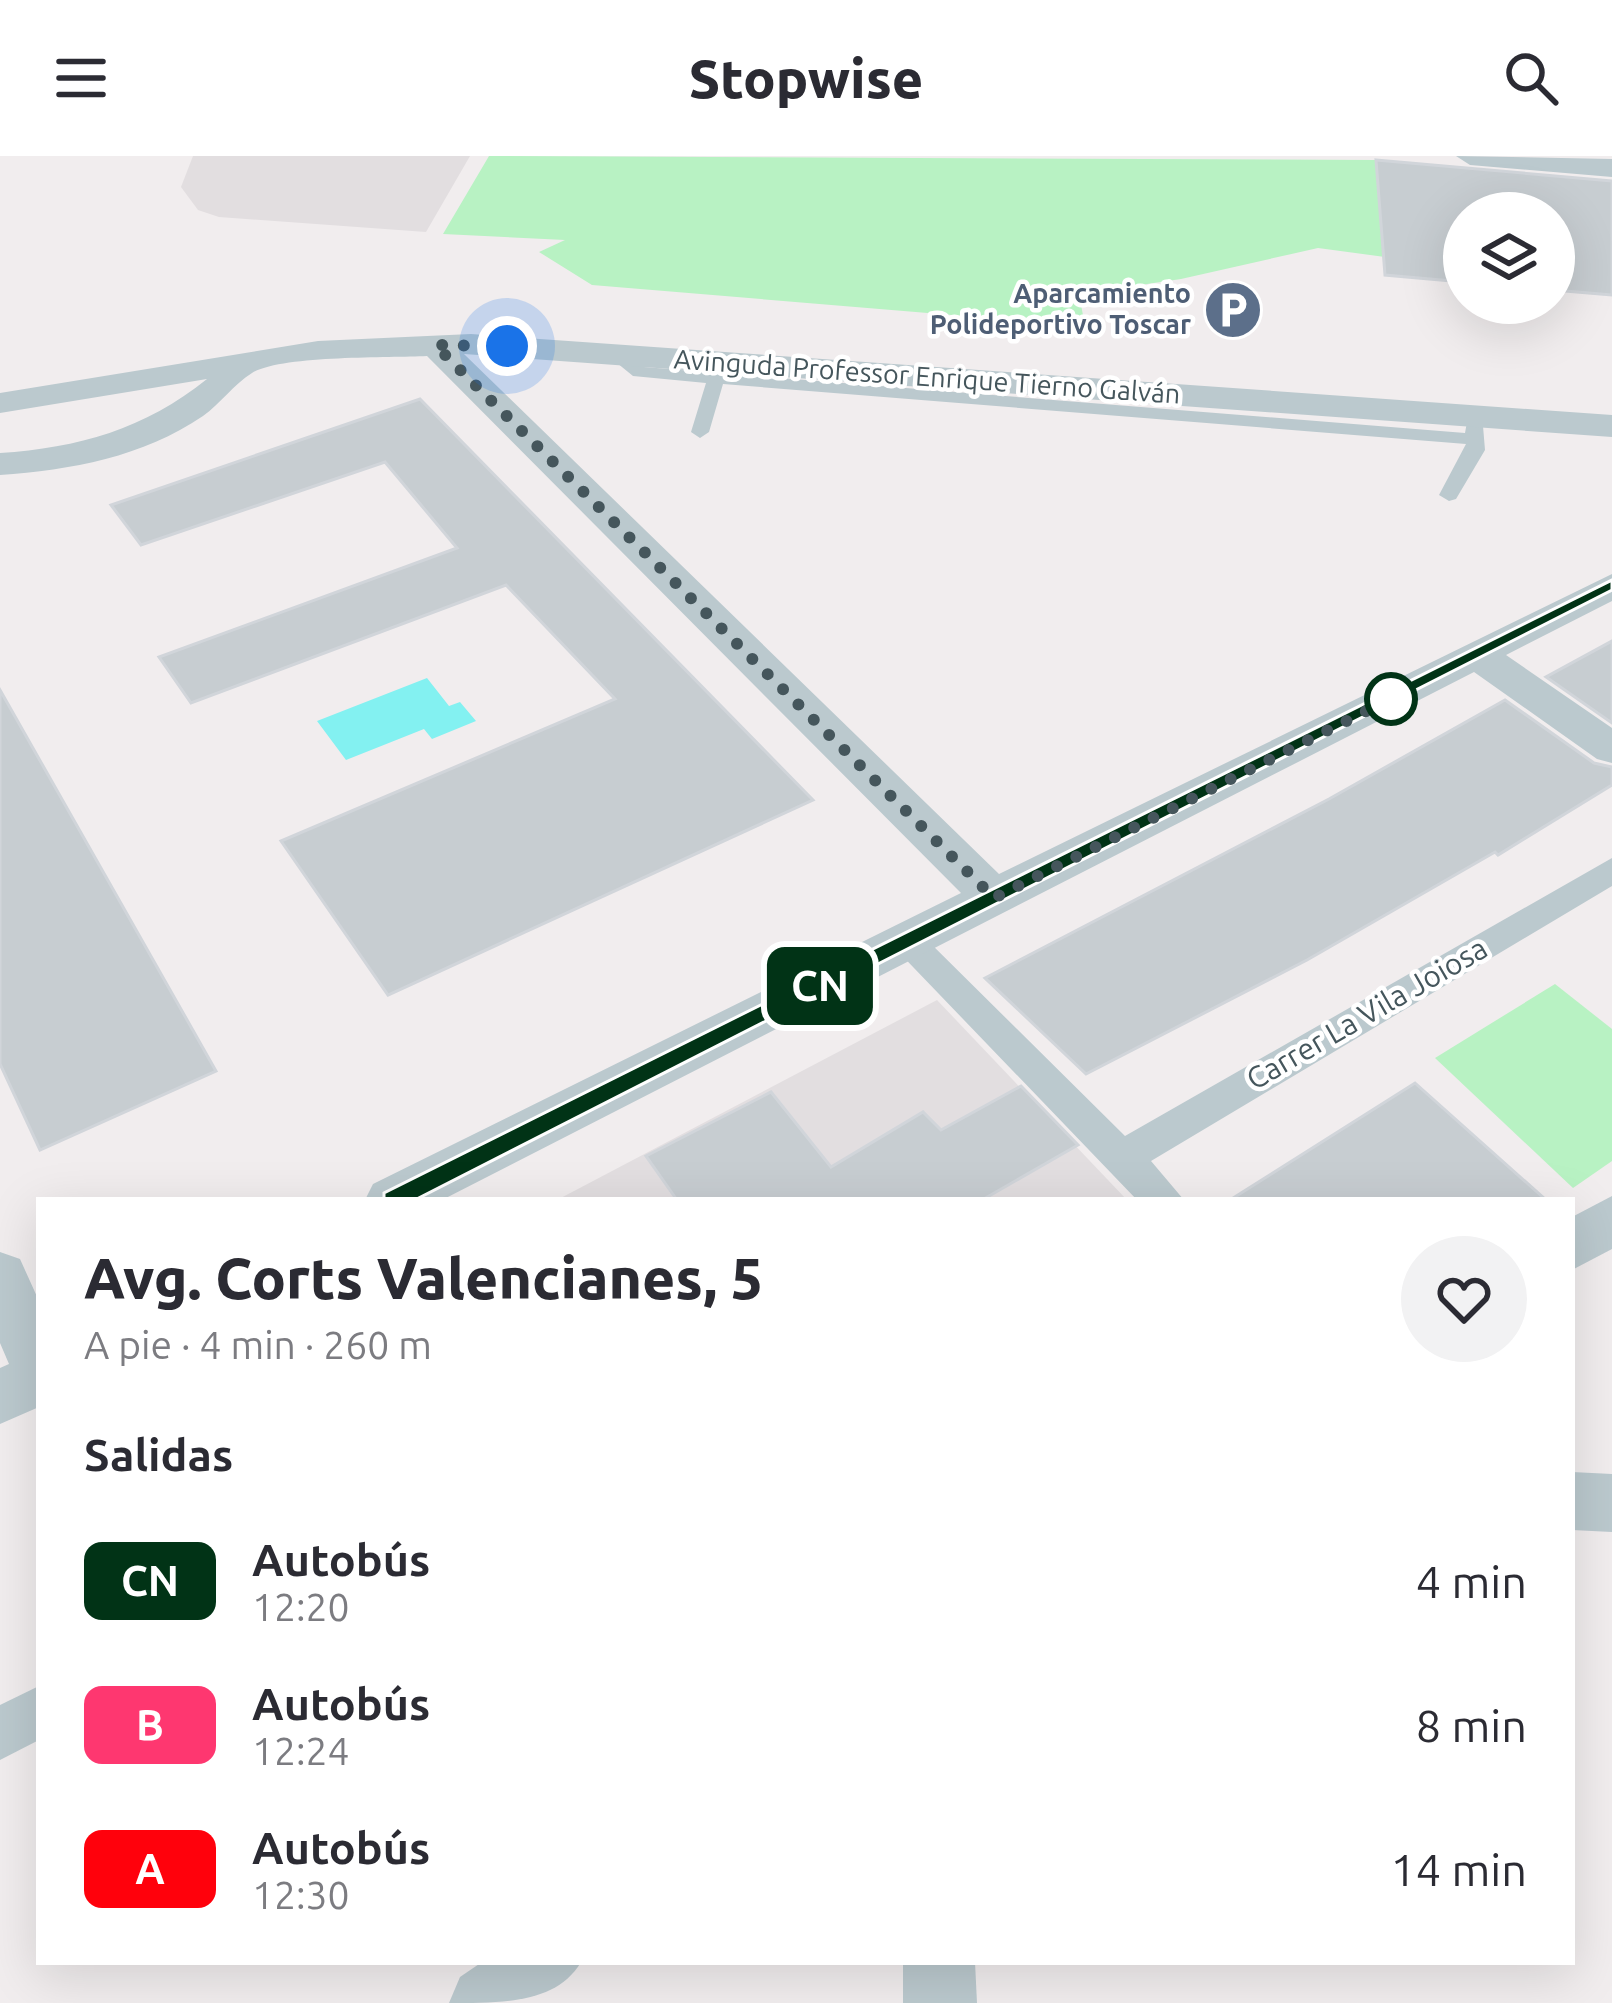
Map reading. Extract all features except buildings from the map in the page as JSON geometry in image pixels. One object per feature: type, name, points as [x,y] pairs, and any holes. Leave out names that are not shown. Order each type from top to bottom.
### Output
[{"type":"street","points":[[1470,156],[1612,168]]},
{"type":"street","points":[[435,345],[994,898]]},
{"type":"street","name":"Avinguda Professor Enrique Tierno Galván","points":[[0,403],[318,351],[435,345],[615,354],[1474,428],[1530,421],[1612,426]]},
{"type":"street","points":[[0,464],[94,453],[144,436],[215,393],[242,364]]},
{"type":"street","points":[[1530,421],[1612,446]]},
{"type":"street","points":[[398,1197],[1612,586]]},
{"type":"street","points":[[1478,655],[1612,749]]},
{"type":"street","name":"Carrer La Vila Joiosa","points":[[1122,1158],[1612,870]]},
{"type":"street","points":[[907,942],[1160,1197]]},
{"type":"street","points":[[1575,1245],[1612,1219]]},
{"type":"street","points":[[0,1276],[36,1359]]},
{"type":"street","points":[[0,1397],[36,1379]]},
{"type":"street","points":[[1575,1501],[1612,1503]]},
{"type":"street","points":[[0,1734],[36,1713]]},
{"type":"street","points":[[486,2003],[540,1965]]},
{"type":"street","points":[[939,1965],[940,2003]]},
{"type":"lane","points":[[615,354],[639,372],[716,379],[1474,428],[1476,450],[1449,495]]},
{"type":"lane","points":[[700,432],[716,379]]},
{"type":"shaded area","points":[[193,156],[470,156],[426,232],[219,217],[198,210],[181,187]]},
{"type":"shaded area","points":[[937,1000],[1124,1197],[563,1197]]},
{"type":"green space","points":[[489,156],[1376,160],[1385,257],[1318,248],[1181,279],[1079,294],[1085,326],[592,285],[539,252],[565,240],[443,234]]},
{"type":"green space","points":[[1555,984],[1612,1029],[1612,1161],[1573,1188],[1435,1058]]},
{"type":"water","points":[[427,678],[449,706],[460,702],[476,721],[432,739],[424,729],[346,760],[317,721]]},
{"type":"bus line","name":"CN","points":[[398,1197],[1612,586]]},
{"type":"place","name":"Aparcamiento Polideportivo Toscar","points":[[1233,310]]},
{"type":"route","points":[[507,346],[435,345],[994,898],[1400,694],[1391,699]]}]
